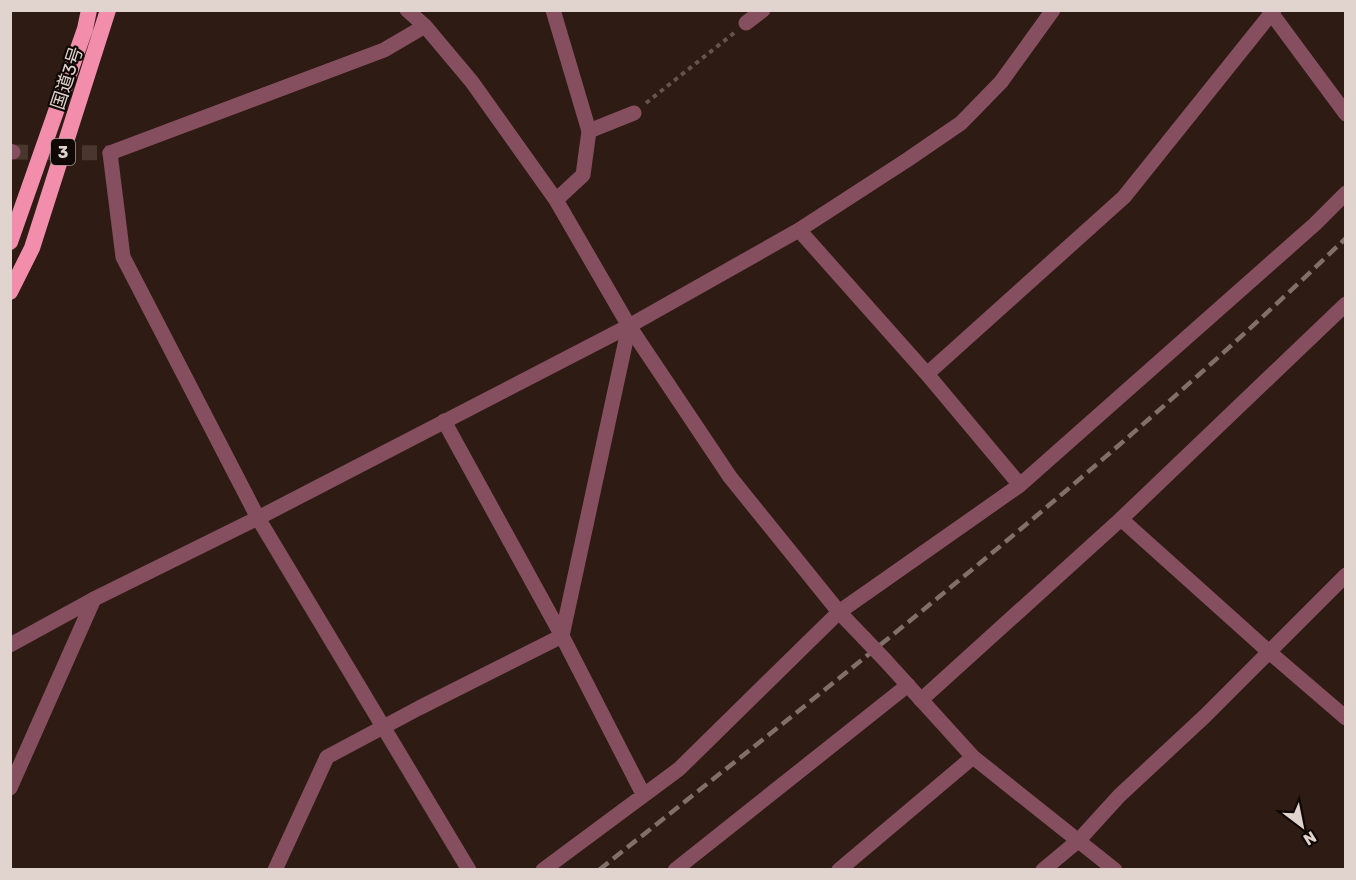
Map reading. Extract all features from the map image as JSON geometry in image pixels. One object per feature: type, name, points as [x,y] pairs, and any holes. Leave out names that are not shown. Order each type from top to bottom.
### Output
[{"type":"highway","name":"国道3号","points":[[10,242],[85,29],[89,10]]},
{"type":"highway","name":"国道3号","points":[[10,292],[32,248],[108,10]]},
{"type":"street","points":[[406,10],[425,26],[472,82],[556,200],[629,326],[730,477],[840,612],[973,757],[1115,870]]},
{"type":"street","points":[[553,10],[589,131],[583,175],[556,200]]},
{"type":"street","points":[[746,23],[763,10]]},
{"type":"street","points":[[10,645],[94,599],[258,518],[629,326],[799,230],[961,123],[1001,82],[1051,11]]},
{"type":"street","points":[[927,374],[1124,197],[1271,12],[1346,114]]},
{"type":"street","points":[[425,26],[384,51],[110,153],[123,257],[258,518],[470,870]]},
{"type":"street","points":[[589,131],[634,113]]},
{"type":"street","points":[[543,870],[643,794],[679,770],[840,612],[1020,485],[1346,193]]},
{"type":"street","points":[[799,230],[927,374],[1020,485]]},
{"type":"street","points":[[921,700],[1121,519],[1346,304]]},
{"type":"street","points":[[562,636],[629,326]]},
{"type":"street","points":[[444,421],[562,636],[643,794]]},
{"type":"street","points":[[1121,519],[1346,718]]},
{"type":"street","points":[[1043,870],[1079,840],[1119,796],[1205,716],[1346,575]]},
{"type":"street","points":[[10,788],[94,599]]},
{"type":"street","points":[[275,870],[327,758],[419,708],[562,636]]},
{"type":"street","points":[[675,870],[908,685]]},
{"type":"street","points":[[839,870],[973,757]]},
{"type":"path","points":[[634,113],[746,23]]},
{"type":"tunnel","points":[[13,152],[110,153]]},
{"type":"railway","points":[[599,870],[885,641],[1074,484],[1257,322],[1346,238]]}]
